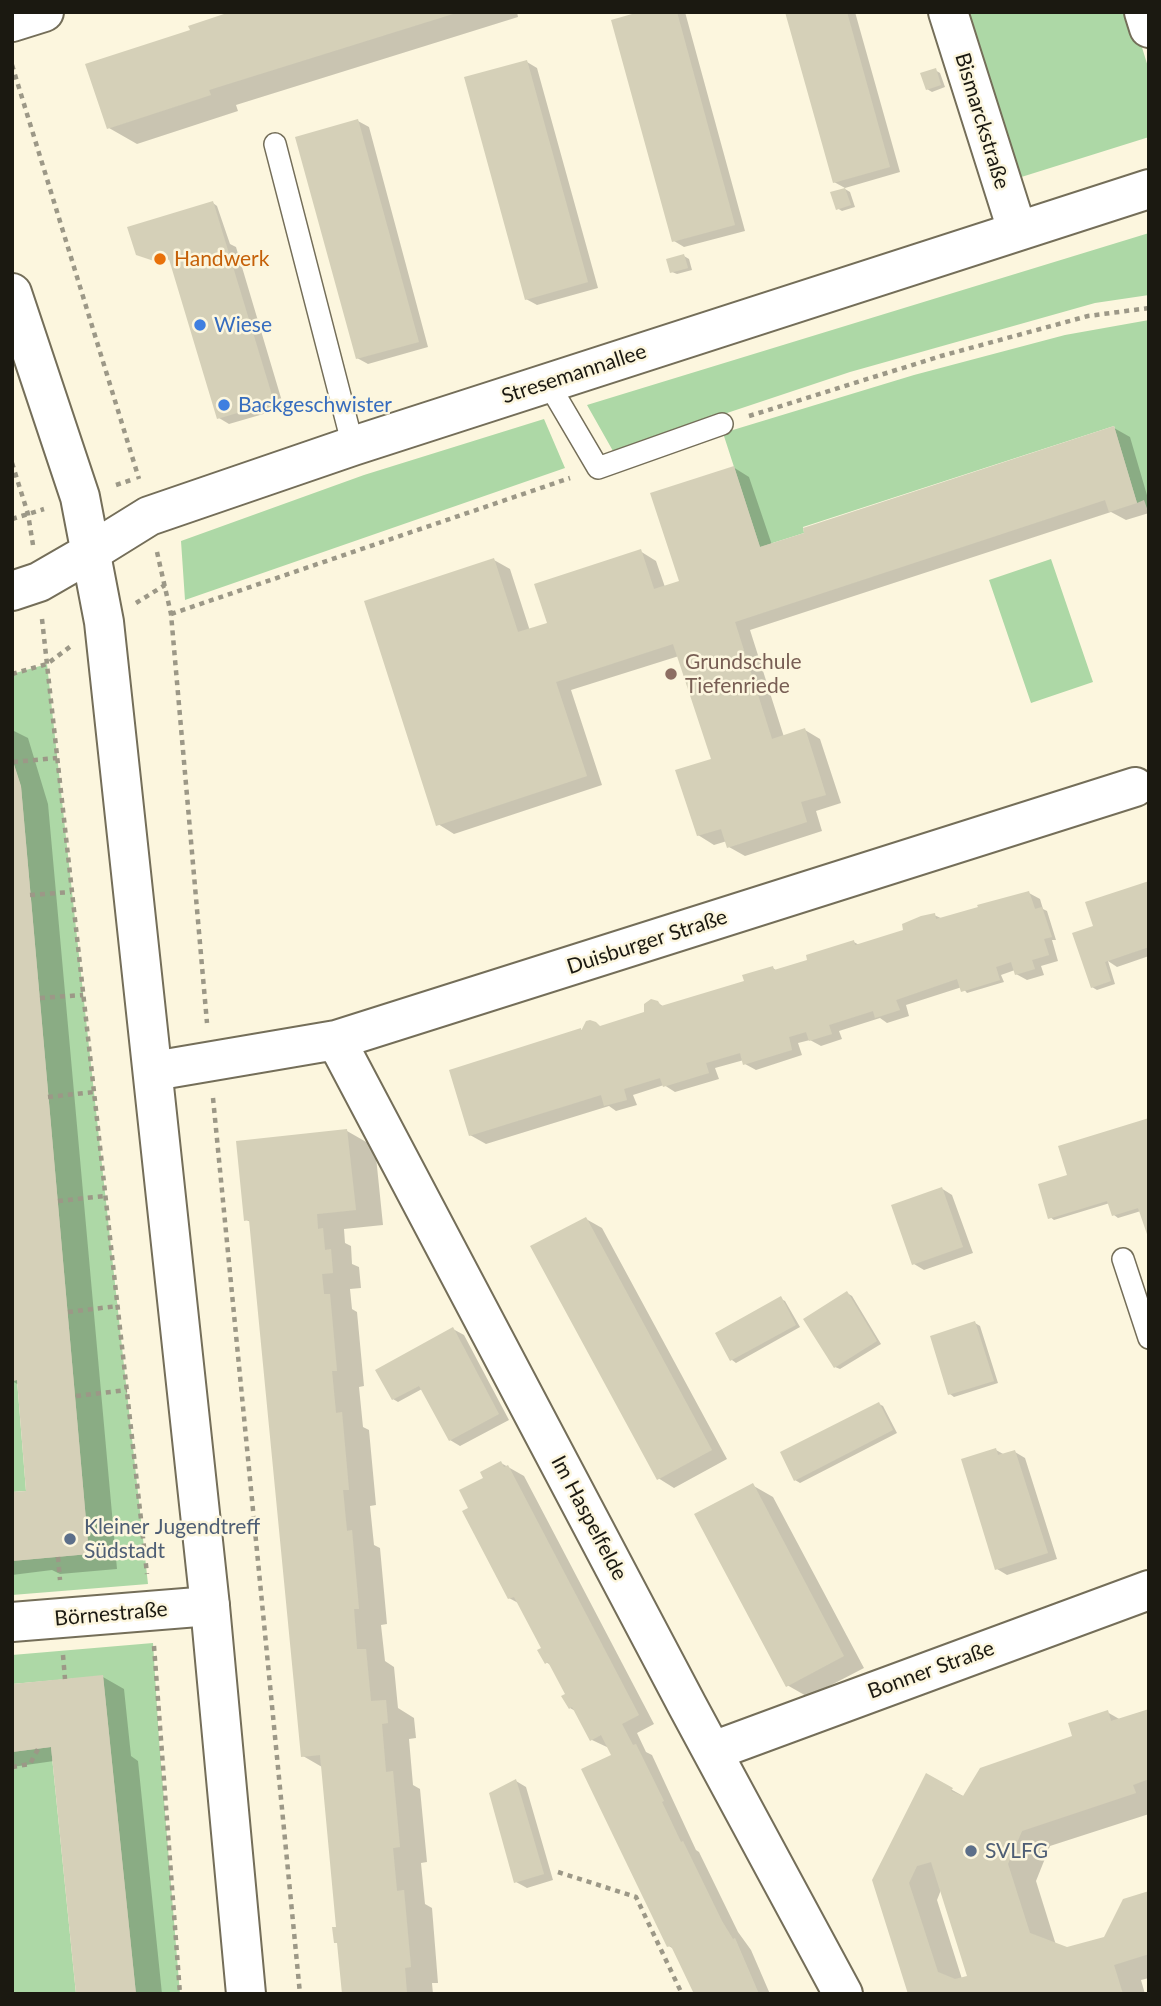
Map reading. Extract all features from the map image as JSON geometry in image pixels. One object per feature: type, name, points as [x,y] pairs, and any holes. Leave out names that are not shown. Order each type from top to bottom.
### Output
[{"type":"street","points":[[12,22],[44,12]]},
{"type":"street","name":"Bismarckstraße","points":[[948,12],[1017,230]]},
{"type":"street","points":[[1144,12],[1149,28]]},
{"type":"street","name":"Stresemannallee","points":[[12,591],[39,582],[149,516],[353,446],[1149,189]]},
{"type":"street","points":[[12,293],[80,497],[104,622],[210,1606],[246,1994]]},
{"type":"street","name":"Duisburger Straße","points":[[154,1071],[336,1040],[1135,787]]},
{"type":"street","name":"Im Haspelfelde","points":[[336,1040],[844,1994]]},
{"type":"street","name":"Bonner Straße","points":[[713,1751],[1149,1590]]},
{"type":"street","name":"Börnestraße","points":[[12,1622],[210,1606]]},
{"type":"lane","points":[[275,144],[353,446]]},
{"type":"lane","points":[[548,383],[598,468],[722,424]]},
{"type":"lane","points":[[1122,1259],[1149,1338]]},
{"type":"path","points":[[12,65],[149,516],[171,614],[210,1063],[300,1994]]},
{"type":"path","points":[[722,424],[941,356],[1075,319],[1149,308]]},
{"type":"path","points":[[171,614],[598,468]]},
{"type":"path","points":[[12,519],[28,514]]},
{"type":"path","points":[[12,674],[47,664],[151,1611],[180,1994]]},
{"type":"path","points":[[13,762],[57,758]]},
{"type":"path","points":[[30,895],[72,892]]},
{"type":"path","points":[[40,998],[83,995]]},
{"type":"path","points":[[48,1097],[94,1092]]},
{"type":"path","points":[[58,1201],[105,1196]]},
{"type":"path","points":[[68,1311],[118,1306]]},
{"type":"path","points":[[76,1396],[127,1390]]},
{"type":"path","points":[[58,1557],[60,1592]]},
{"type":"path","points":[[63,1651],[65,1679]]},
{"type":"path","points":[[12,1767],[30,1764],[38,1749]]},
{"type":"path","points":[[558,1872],[636,1897],[682,1994]]},
{"type":"green space","points":[[962,12],[1131,12],[1149,70],[1149,137],[1015,179]]},
{"type":"green space","points":[[1149,233],[1149,295],[1095,303],[850,372],[613,451],[587,405]]},
{"type":"green space","points":[[1149,320],[1149,514],[1144,500],[1137,503],[1114,426],[803,527],[804,533],[760,547],[723,433],[914,375],[1065,335]]},
{"type":"green space","points":[[544,419],[565,468],[185,600],[181,541],[364,475]]},
{"type":"green space","points":[[1051,559],[1093,682],[1031,703],[989,580]]},
{"type":"green space","points":[[47,664],[148,1584],[12,1595],[12,1561],[89,1554],[21,787],[12,759],[12,674]]},
{"type":"green space","points":[[17,1380],[26,1491],[12,1492],[12,1381]]},
{"type":"green space","points":[[153,1643],[180,1994],[136,1994],[103,1676],[12,1684],[12,1655]]},
{"type":"green space","points":[[51,1747],[76,1994],[12,1994],[12,1752]]},
{"type":"building","points":[[230,12],[456,13],[209,90],[211,95],[107,129],[85,64],[190,30],[188,26]]},
{"type":"building","points":[[639,12],[677,12],[735,225],[672,242],[611,20]]},
{"type":"building","points":[[785,12],[847,12],[890,167],[833,183]]},
{"type":"building","points":[[527,60],[588,282],[525,300],[464,77]]},
{"type":"building","points":[[936,68],[941,85],[926,90],[920,73]]},
{"type":"building","points":[[358,119],[419,342],[356,359],[295,137]]},
{"type":"building","points":[[845,188],[851,205],[836,210],[830,192]]},
{"type":"building","points":[[213,201],[274,402],[217,419],[168,256],[154,261],[136,255],[127,227]]},
{"type":"building","points":[[684,254],[688,268],[670,273],[666,259]]},
{"type":"building","points":[[1114,426],[1137,503],[1109,512],[1105,500],[735,622],[772,739],[805,728],[826,795],[801,802],[807,822],[727,848],[721,829],[697,836],[675,770],[711,759],[673,644],[556,682],[587,776],[436,826],[364,601],[494,558],[518,632],[547,623],[534,584],[641,549],[654,589],[679,581],[650,493],[734,466],[760,547],[804,533],[803,528]]},
{"type":"building","points":[[13,761],[21,786],[89,1554],[12,1561],[12,1492],[26,1491],[17,1380],[12,1381]]},
{"type":"building","points":[[1149,881],[1149,947],[1105,962],[1111,981],[1091,988],[1072,933],[1093,926],[1085,902]]},
{"type":"building","points":[[1029,891],[1035,909],[1042,907],[1052,937],[1044,939],[1049,955],[1032,960],[1035,969],[1015,975],[1011,962],[996,967],[1000,980],[961,992],[957,979],[896,1000],[900,1010],[875,1018],[873,1011],[829,1025],[832,1034],[809,1041],[806,1032],[789,1037],[792,1050],[743,1065],[740,1053],[706,1063],[709,1073],[663,1087],[660,1078],[624,1089],[627,1100],[604,1106],[601,1095],[469,1136],[449,1070],[581,1028],[581,1031],[586,1021],[596,1022],[600,1026],[644,1012],[644,1004],[651,999],[658,1001],[661,1006],[744,981],[742,975],[773,966],[774,970],[807,960],[806,955],[854,940],[855,945],[903,930],[902,924],[921,916],[935,913],[936,919]]},
{"type":"building","points":[[1149,1118],[1149,1240],[1138,1208],[1112,1216],[1107,1201],[1048,1219],[1038,1184],[1067,1175],[1058,1146]]},
{"type":"building","points":[[347,1129],[356,1210],[317,1214],[318,1229],[323,1228],[325,1250],[331,1249],[333,1273],[322,1274],[324,1294],[330,1294],[337,1371],[332,1371],[336,1413],[342,1412],[349,1490],[343,1490],[347,1531],[352,1530],[359,1609],[354,1609],[357,1649],[366,1649],[371,1701],[386,1700],[388,1723],[382,1724],[386,1772],[393,1771],[400,1847],[393,1848],[397,1891],[404,1890],[411,1967],[405,1968],[407,1994],[342,1994],[337,1943],[334,1943],[332,1927],[336,1927],[320,1755],[301,1757],[249,1220],[244,1221],[236,1141]]},
{"type":"building","points":[[942,1187],[963,1247],[912,1265],[891,1205]]},
{"type":"building","points":[[586,1217],[712,1450],[657,1480],[530,1246]]},
{"type":"building","points":[[847,1291],[877,1341],[834,1368],[803,1319]]},
{"type":"building","points":[[781,1296],[796,1325],[730,1361],[715,1333]]},
{"type":"building","points":[[975,1321],[994,1381],[948,1395],[930,1336]]},
{"type":"building","points":[[453,1327],[499,1414],[449,1441],[419,1386],[392,1400],[375,1370]]},
{"type":"building","points":[[879,1402],[893,1430],[794,1481],[780,1452]]},
{"type":"building","points":[[996,1448],[998,1455],[1015,1450],[1048,1553],[995,1570],[961,1459]]},
{"type":"building","points":[[501,1461],[504,1467],[508,1465],[639,1715],[622,1724],[633,1745],[636,1744],[681,1842],[683,1841],[722,1921],[733,1939],[735,1938],[759,1994],[694,1994],[671,1946],[667,1947],[581,1769],[611,1755],[601,1735],[590,1741],[572,1707],[569,1709],[561,1696],[565,1694],[548,1662],[545,1664],[537,1650],[541,1648],[514,1597],[508,1599],[462,1511],[468,1508],[459,1490],[483,1478],[480,1472]]},
{"type":"building","points":[[753,1483],[844,1656],[786,1687],[694,1514]]},
{"type":"building","points":[[103,1675],[136,1994],[76,1994],[51,1747],[12,1752],[12,1684]]},
{"type":"building","name":"SVLFG","points":[[1149,1709],[1149,1779],[1133,1785],[1136,1793],[1022,1831],[1008,1864],[1030,1933],[1067,1947],[1104,1937],[1123,1899],[1149,1891],[1149,1954],[1114,1965],[1123,1994],[908,1994],[872,1880],[926,1773],[963,1796],[980,1768],[1072,1736],[1068,1723],[1108,1710],[1111,1721]],"holes":[[[931,1862],[967,1976],[955,1979],[938,1972],[909,1883],[917,1866]]]},
{"type":"building","points":[[516,1779],[544,1874],[514,1883],[489,1793]]},
{"type":"place","name":"Handwerk","points":[[160,259]]},
{"type":"place","name":"Wiese","points":[[200,325]]},
{"type":"place","name":"Backgeschwister","points":[[224,405]]},
{"type":"place","name":"Grundschule Tiefenriede","points":[[671,674]]},
{"type":"place","name":"Kleiner Jugendtreff Südstadt","points":[[70,1539]]},
{"type":"place","name":"SVLFG","points":[[971,1851]]}]
